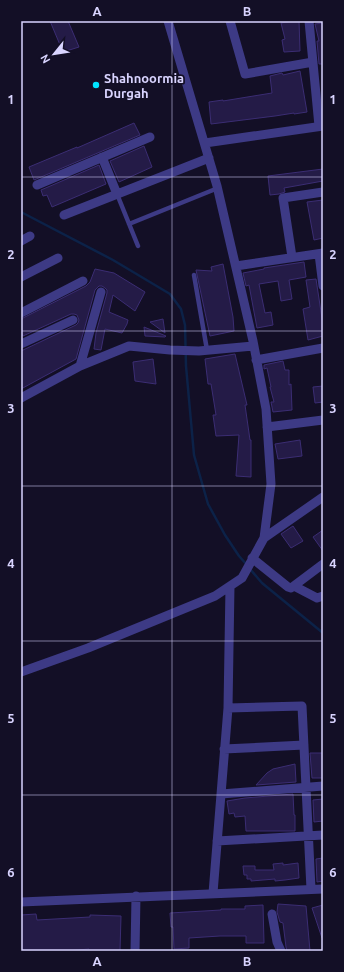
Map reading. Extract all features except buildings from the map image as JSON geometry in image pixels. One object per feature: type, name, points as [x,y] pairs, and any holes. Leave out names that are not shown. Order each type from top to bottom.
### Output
[{"type":"street","points":[[168,21],[218,188],[266,408],[270,484],[264,538]]},
{"type":"street","points":[[230,21],[245,74],[313,62]]},
{"type":"street","points":[[205,143],[321,126],[309,21]]},
{"type":"street","points":[[37,185],[150,137]]},
{"type":"street","points":[[102,157],[117,194]]},
{"type":"street","points":[[64,215],[209,158]]},
{"type":"street","points":[[292,257],[283,198],[323,192]]},
{"type":"street","points":[[21,241],[30,236]]},
{"type":"street","points":[[236,266],[321,253],[323,286]]},
{"type":"street","points":[[21,277],[58,258]]},
{"type":"street","points":[[21,313],[83,281]]},
{"type":"street","points":[[80,366],[101,292]]},
{"type":"street","points":[[21,344],[73,320]]},
{"type":"street","points":[[21,398],[80,366],[129,346],[170,350],[203,350],[253,346]]},
{"type":"street","points":[[256,360],[323,348]]},
{"type":"street","points":[[267,427],[323,420]]},
{"type":"street","points":[[21,672],[88,648],[216,596],[242,578],[251,559],[264,538],[323,497]]},
{"type":"street","points":[[251,559],[291,588],[323,564]]},
{"type":"street","points":[[213,893],[228,708],[230,586]]},
{"type":"street","points":[[294,586],[317,598],[323,596]]},
{"type":"street","points":[[228,708],[302,706],[311,889]]},
{"type":"street","points":[[224,749],[304,745]]},
{"type":"street","points":[[221,794],[323,786]]},
{"type":"street","points":[[217,841],[323,835]]},
{"type":"street","points":[[21,902],[323,889]]},
{"type":"street","points":[[135,951],[136,896]]},
{"type":"street","points":[[272,914],[277,942],[281,951]]},
{"type":"lane","points":[[129,224],[218,188]]},
{"type":"lane","points":[[117,194],[138,246]]},
{"type":"lane","points":[[194,275],[203,350]]},
{"type":"waterway","points":[[21,212],[113,260],[170,294],[181,309],[185,325],[186,366],[194,455],[208,504],[225,535],[247,565]]},
{"type":"waterway","points":[[250,569],[262,583],[323,633]]},
{"type":"place","name":"Shahnoormia Durgah","points":[[96,85]]}]
